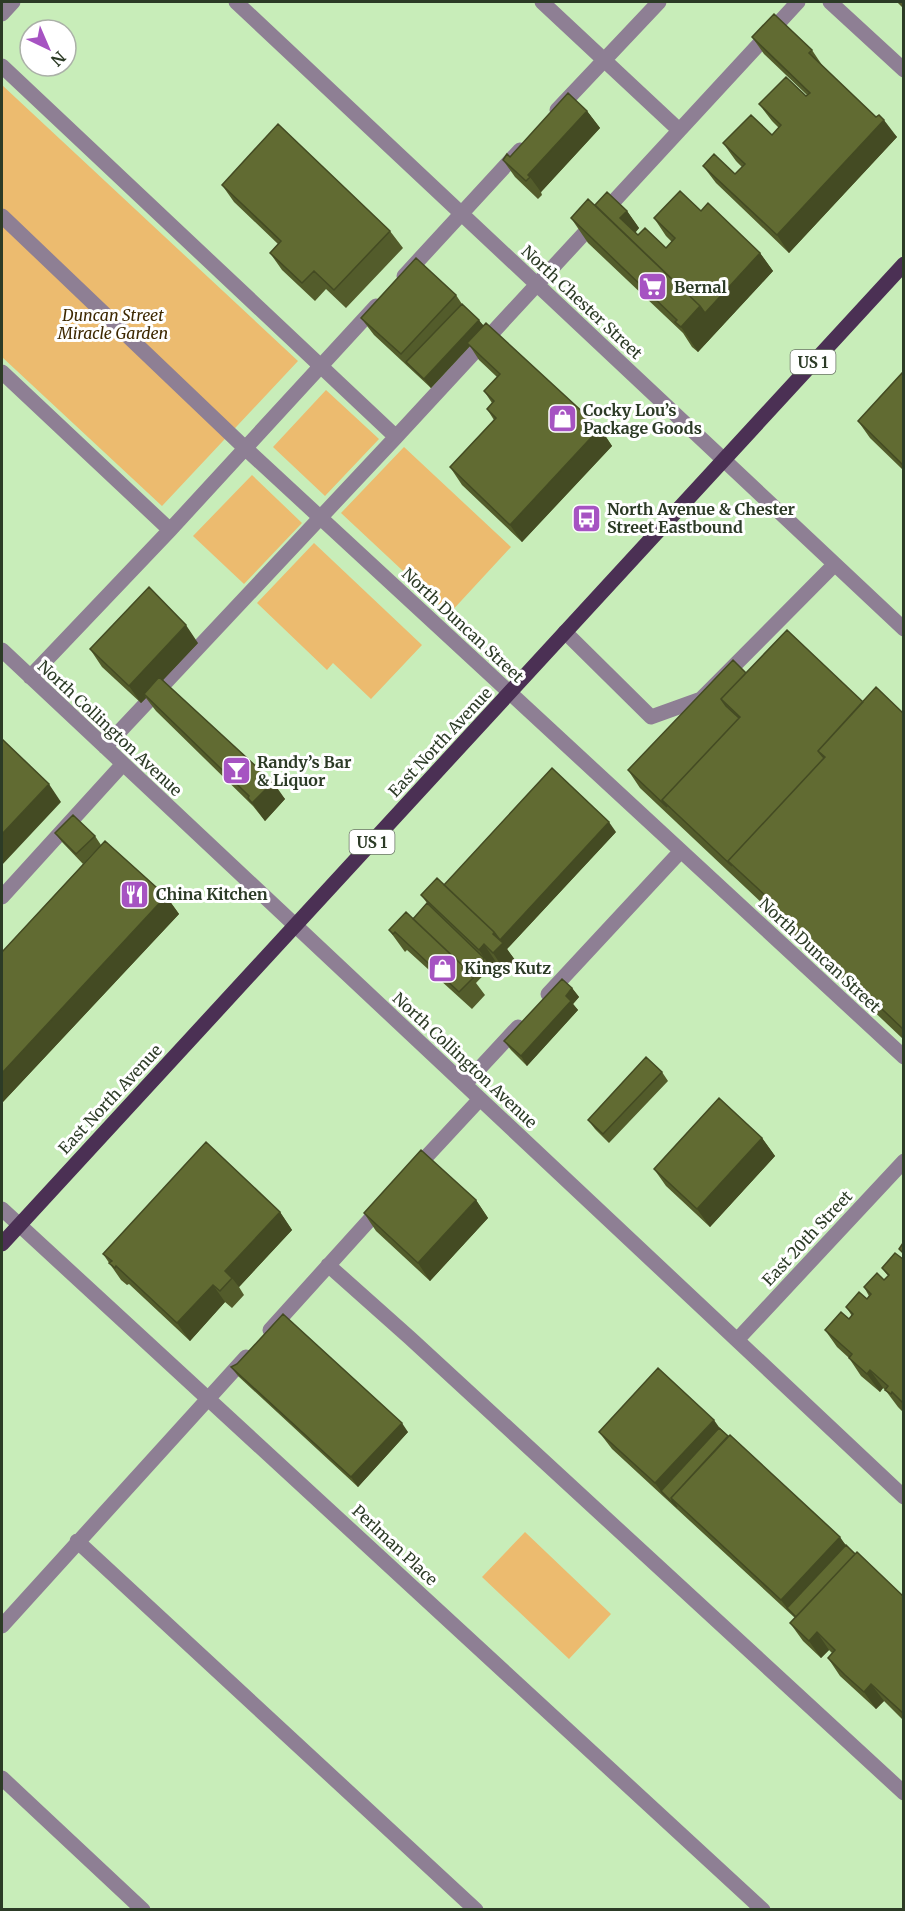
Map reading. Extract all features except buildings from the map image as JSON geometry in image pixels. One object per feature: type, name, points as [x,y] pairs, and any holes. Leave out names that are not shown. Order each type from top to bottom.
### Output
[{"type":"main road","name":"East North Avenue","points":[[2,1244],[903,264]]},
{"type":"street","points":[[2,14],[13,2]]},
{"type":"street","name":"North Chester Street","points":[[237,2],[903,629]]},
{"type":"street","points":[[542,2],[679,130]]},
{"type":"street","points":[[549,120],[658,2]]},
{"type":"street","points":[[105,747],[396,437],[798,2]]},
{"type":"street","points":[[830,2],[903,70]]},
{"type":"street","points":[[2,66],[396,437]]},
{"type":"street","points":[[30,677],[170,530],[533,137]]},
{"type":"street","name":"North Duncan Street","points":[[2,216],[245,448],[903,1057]]},
{"type":"street","points":[[2,372],[170,530]]},
{"type":"street","points":[[565,632],[651,717],[701,699],[834,565]]},
{"type":"street","name":"North Collington Avenue","points":[[2,650],[903,1497]]},
{"type":"street","points":[[2,897],[123,764]]},
{"type":"street","points":[[465,1084],[680,852]]},
{"type":"street","points":[[405,1180],[480,1099]]},
{"type":"street","name":"East 20th Street","points":[[737,1340],[903,1161]]},
{"type":"street","points":[[2,1626],[389,1198]]},
{"type":"street","name":"Perlman Place","points":[[2,1209],[763,1910]]},
{"type":"street","points":[[328,1265],[903,1793]]},
{"type":"street","points":[[77,1541],[476,1910]]},
{"type":"street","points":[[2,1778],[143,1910]]},
{"type":"green space","name":"Duncan Street Miracle Garden","points":[[2,85],[298,361],[162,506],[2,357]]},
{"type":"green space","points":[[326,390],[379,439],[325,496],[273,447]]},
{"type":"green space","points":[[404,447],[511,547],[449,614],[341,513]]},
{"type":"green space","points":[[252,475],[302,523],[244,584],[193,536]]},
{"type":"green space","points":[[314,543],[422,645],[371,699],[333,663],[327,670],[257,603]]},
{"type":"green space","points":[[525,1532],[611,1614],[569,1659],[482,1577]]},
{"type":"place","name":"Bernal","points":[[653,287]]},
{"type":"place","name":"Cocky Lou’s Package Goods","points":[[562,419]]},
{"type":"place","name":"North Avenue & Chester Street Eastbound","points":[[586,518]]},
{"type":"place","name":"Randy’s Bar & Liquor","points":[[236,771]]},
{"type":"place","name":"China Kitchen","points":[[135,894]]},
{"type":"place","name":"Kings Kutz","points":[[443,968]]}]
